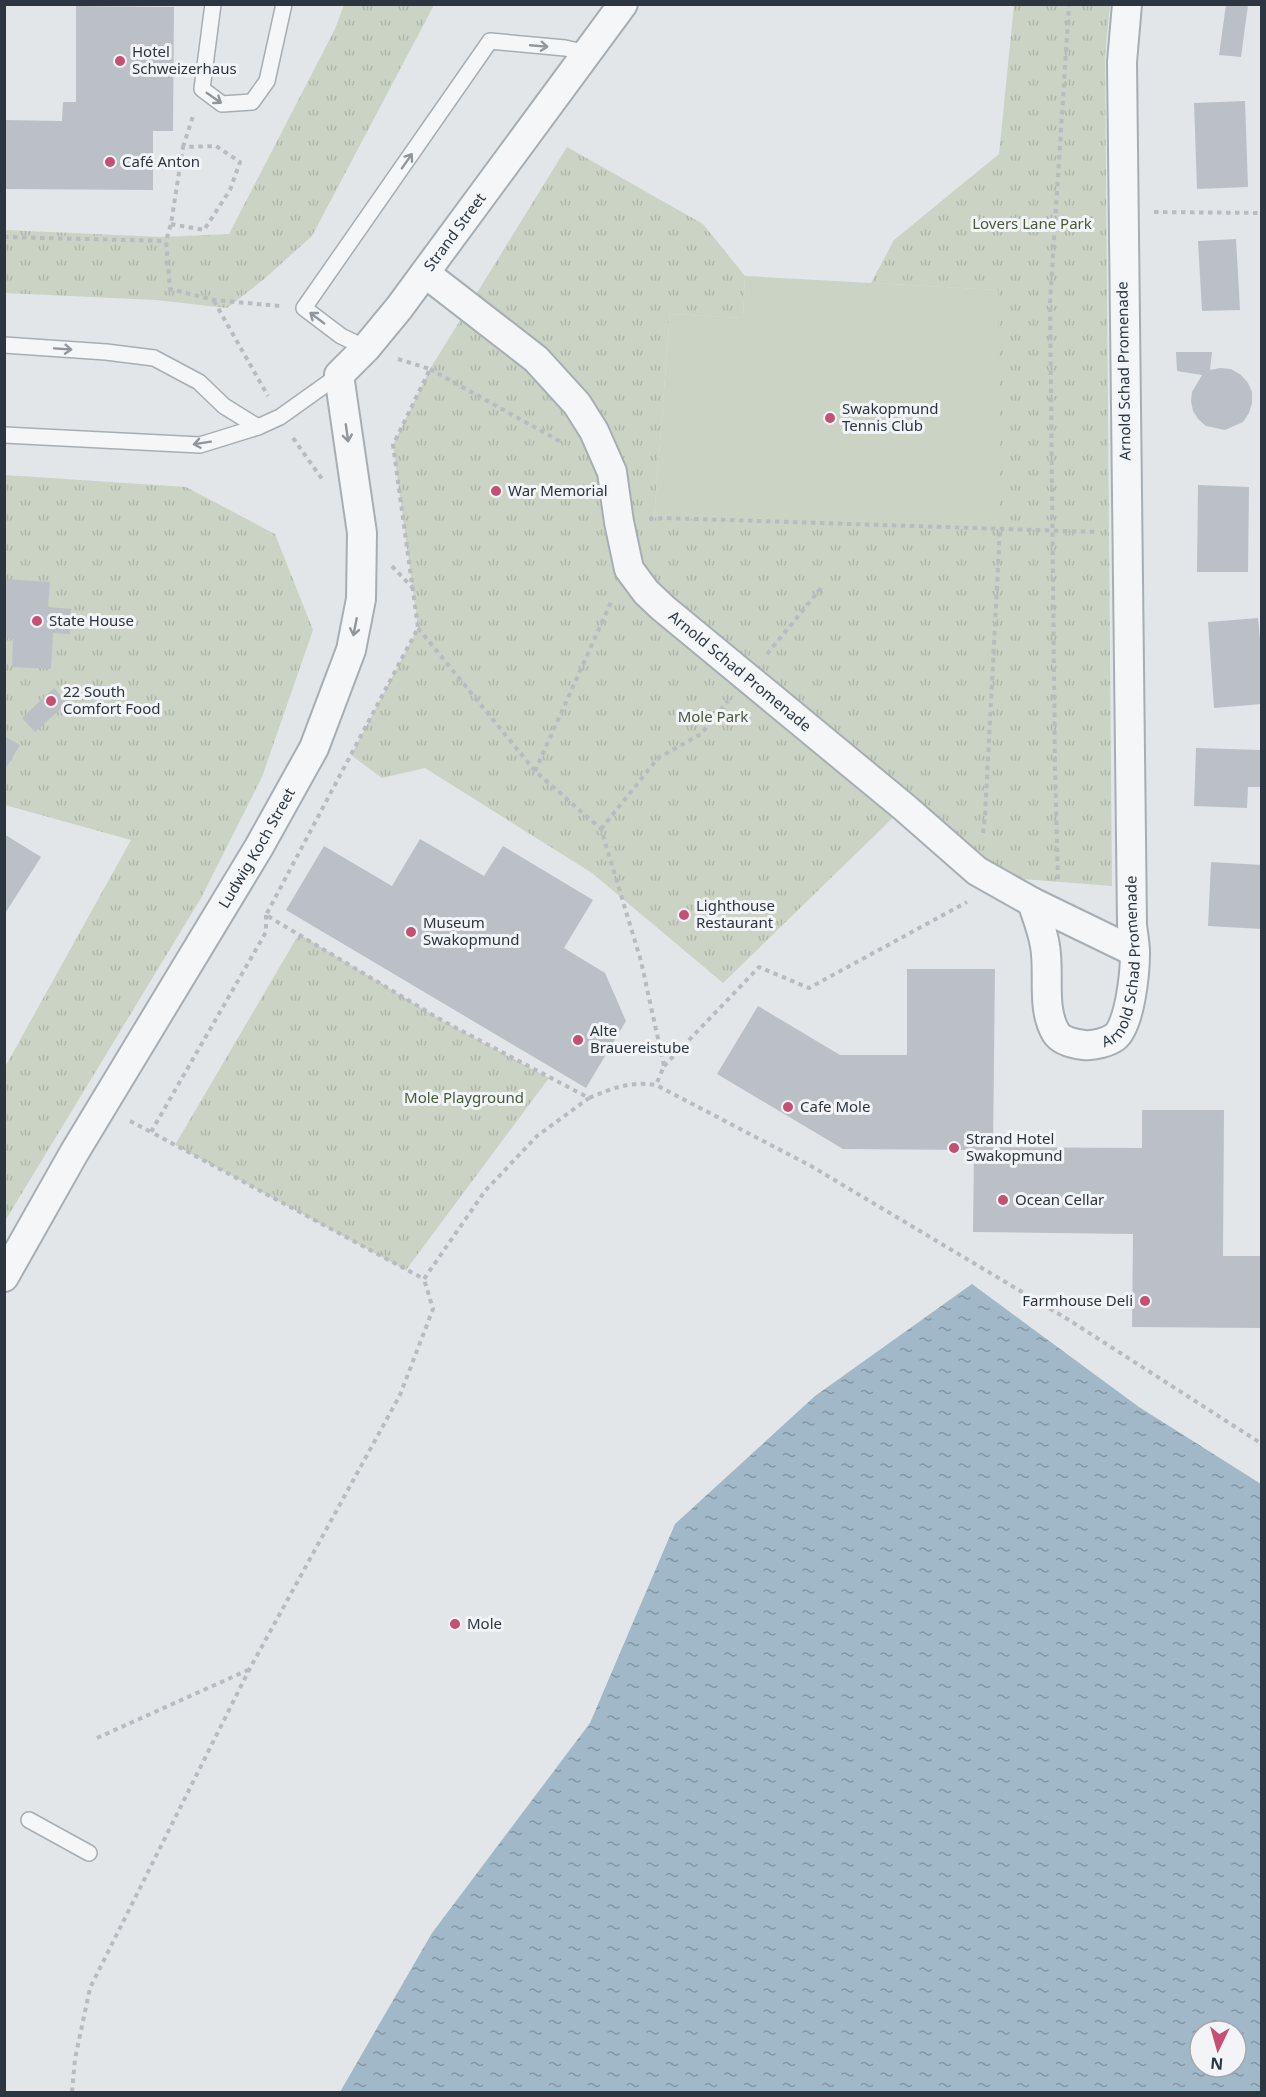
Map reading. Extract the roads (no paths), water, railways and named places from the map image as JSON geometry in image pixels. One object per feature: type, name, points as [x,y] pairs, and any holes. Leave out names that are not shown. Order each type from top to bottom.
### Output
[{"type":"street","name":"Strand Street","points":[[339,375],[366,348],[425,273],[623,4]]},
{"type":"street","name":"Arnold Schad Promenade","points":[[425,273],[536,359],[577,404],[594,432],[612,472],[629,569],[646,592],[904,807],[977,871],[1032,902],[1045,945],[1048,1008],[1053,1027],[1058,1036],[1072,1043],[1099,1044],[1115,1037],[1122,1028],[1128,1009],[1135,952],[1132,925],[1123,211],[1122,62],[1127,4]]},
{"type":"street","name":"Ludwig Koch Street","points":[[4,1277],[75,1153],[259,847],[314,748],[351,650],[361,599],[362,533],[339,375]]},
{"type":"street","points":[[1032,902],[1135,952]]},
{"type":"lane","points":[[213,4],[202,89],[222,104],[252,102],[267,81],[284,4]]},
{"type":"lane","points":[[366,348],[341,336],[304,308],[490,41],[565,48],[587,53]]},
{"type":"lane","points":[[4,345],[106,352],[154,358],[199,382],[224,406],[258,427]]},
{"type":"lane","name":"Strand Street","points":[[4,435],[200,445],[258,427],[280,417],[339,375]]},
{"type":"lane","points":[[29,1820],[89,1853]]},
{"type":"water","points":[[972,1284],[1139,1407],[1261,1484],[1261,2092],[340,2092],[432,1933],[590,1723],[675,1524],[815,1396]]},
{"type":"place","name":"Hotel Schweizerhaus","points":[[120,61]]},
{"type":"place","name":"Café Anton","points":[[110,162]]},
{"type":"place","name":"Swakopmund Tennis Club","points":[[830,418]]},
{"type":"place","name":"War Memorial","points":[[496,491]]},
{"type":"place","name":"State House","points":[[37,621]]},
{"type":"place","name":"22 South Comfort Food","points":[[51,701]]},
{"type":"place","name":"Lighthouse Restaurant","points":[[684,915]]},
{"type":"place","name":"Museum Swakopmund","points":[[411,932]]},
{"type":"place","name":"Alte Brauereistube","points":[[578,1040]]},
{"type":"place","name":"Cafe Mole","points":[[788,1107]]},
{"type":"place","name":"Strand Hotel Swakopmund","points":[[954,1148]]},
{"type":"place","name":"Ocean Cellar","points":[[1003,1200]]},
{"type":"place","name":"Farmhouse Deli","points":[[1145,1301]]},
{"type":"place","name":"Mole","points":[[455,1624]]},
{"type":"park label","name":"Lovers Lane Park","points":[[1032,224]]},
{"type":"park label","name":"Mole Park","points":[[713,717]]},
{"type":"park label","name":"Mole Playground","points":[[464,1098]]}]
